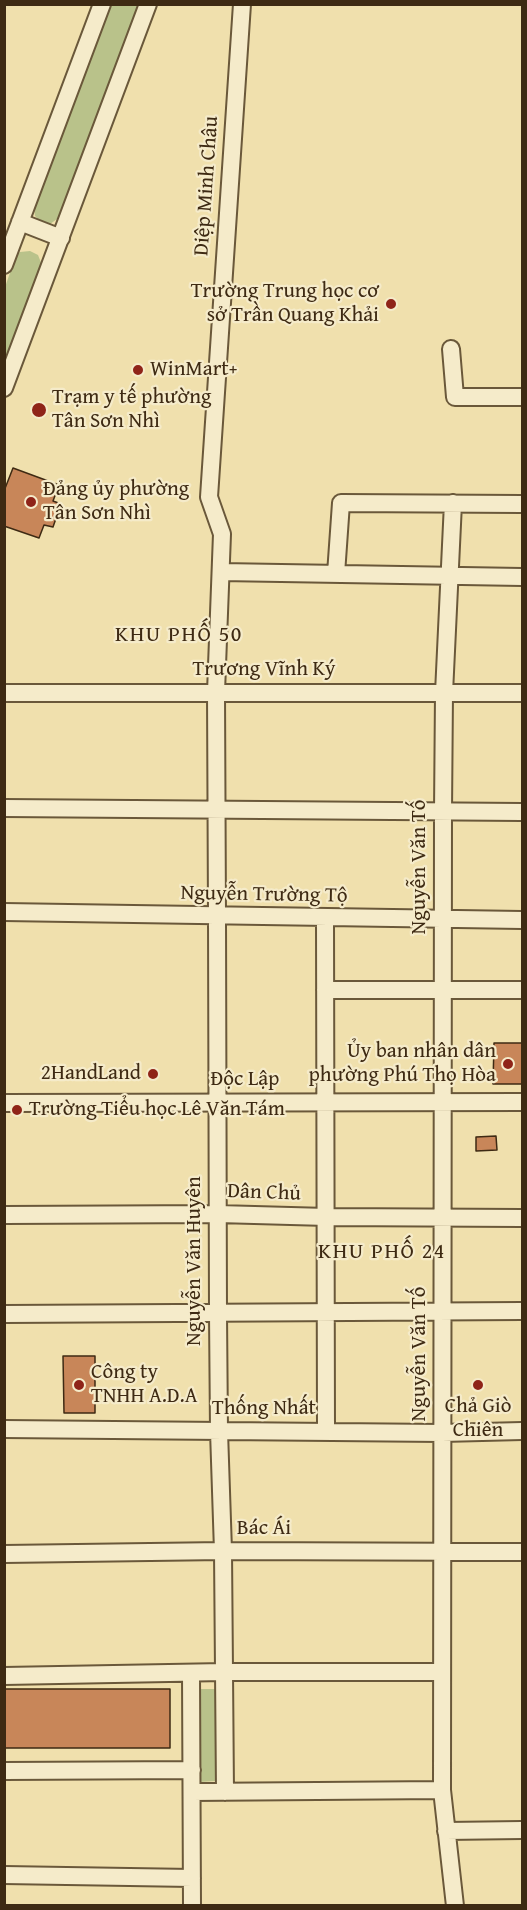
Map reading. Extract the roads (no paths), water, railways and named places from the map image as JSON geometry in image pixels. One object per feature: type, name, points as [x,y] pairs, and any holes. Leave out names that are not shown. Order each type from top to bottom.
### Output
[{"type":"street","points":[[4,265],[102,4]]},
{"type":"street","points":[[4,388],[148,4]]},
{"type":"street","name":"Diệp Minh Châu","points":[[217,916],[216,692],[222,534],[209,497],[242,4]]},
{"type":"street","points":[[20,222],[61,238]]},
{"type":"street","points":[[452,349],[455,397],[522,396]]},
{"type":"street","points":[[336,574],[341,503],[522,504]]},
{"type":"street","name":"Nguyễn Văn Tố","points":[[453,503],[444,693],[442,920],[442,1790],[455,1905]]},
{"type":"street","points":[[221,572],[522,577]]},
{"type":"street","name":"Trương Vĩnh Ký","points":[[4,693],[522,693]]},
{"type":"street","points":[[4,808],[522,812]]},
{"type":"street","name":"Nguyễn Trường Tộ","points":[[4,912],[522,920]]},
{"type":"street","name":"Nguyễn Văn Huyên","points":[[217,916],[219,1431],[223,1551],[225,1792]]},
{"type":"street","points":[[325,918],[326,1432]]},
{"type":"street","points":[[325,990],[522,990]]},
{"type":"street","name":"Độc Lập","points":[[4,1103],[522,1102]]},
{"type":"street","name":"Dân Chủ","points":[[4,1215],[218,1214],[522,1218]]},
{"type":"street","points":[[4,1314],[522,1311]]},
{"type":"street","name":"Thống Nhất","points":[[4,1429],[442,1433],[522,1431]]},
{"type":"street","name":"Bác Ái","points":[[4,1554],[223,1551],[522,1552]]},
{"type":"street","points":[[4,1676],[224,1672],[442,1672]]},
{"type":"street","points":[[191,1673],[192,1905]]},
{"type":"street","points":[[4,1771],[192,1770]]},
{"type":"street","points":[[192,1792],[442,1790]]},
{"type":"street","points":[[446,1831],[522,1830]]},
{"type":"street","points":[[4,1875],[192,1878]]},
{"type":"place","name":"Trường Trung học cơ sở Trần Quang Khải","points":[[391,304]]},
{"type":"place","name":"WinMart+","points":[[138,370]]},
{"type":"place","name":"Trạm y tế phường Tân Sơn Nhì","points":[[39,410]]},
{"type":"place","name":"Đảng ủy phường Tân Sơn Nhì","points":[[31,502]]},
{"type":"place","name":"Ủy ban nhân dân phường Phú Thọ Hòa","points":[[508,1064]]},
{"type":"place","name":"2HandLand","points":[[153,1074]]},
{"type":"place","name":"Trường Tiểu học Lê Văn Tám","points":[[17,1110]]},
{"type":"place","name":"Công ty TNHH A.D.A","points":[[79,1385]]},
{"type":"place","name":"Chả Giò Chiên","points":[[478,1385]]},
{"type":"district","name":"KHU PHỐ 50","points":[[179,635]]},
{"type":"district","name":"KHU PHỐ 24","points":[[382,1252]]}]
